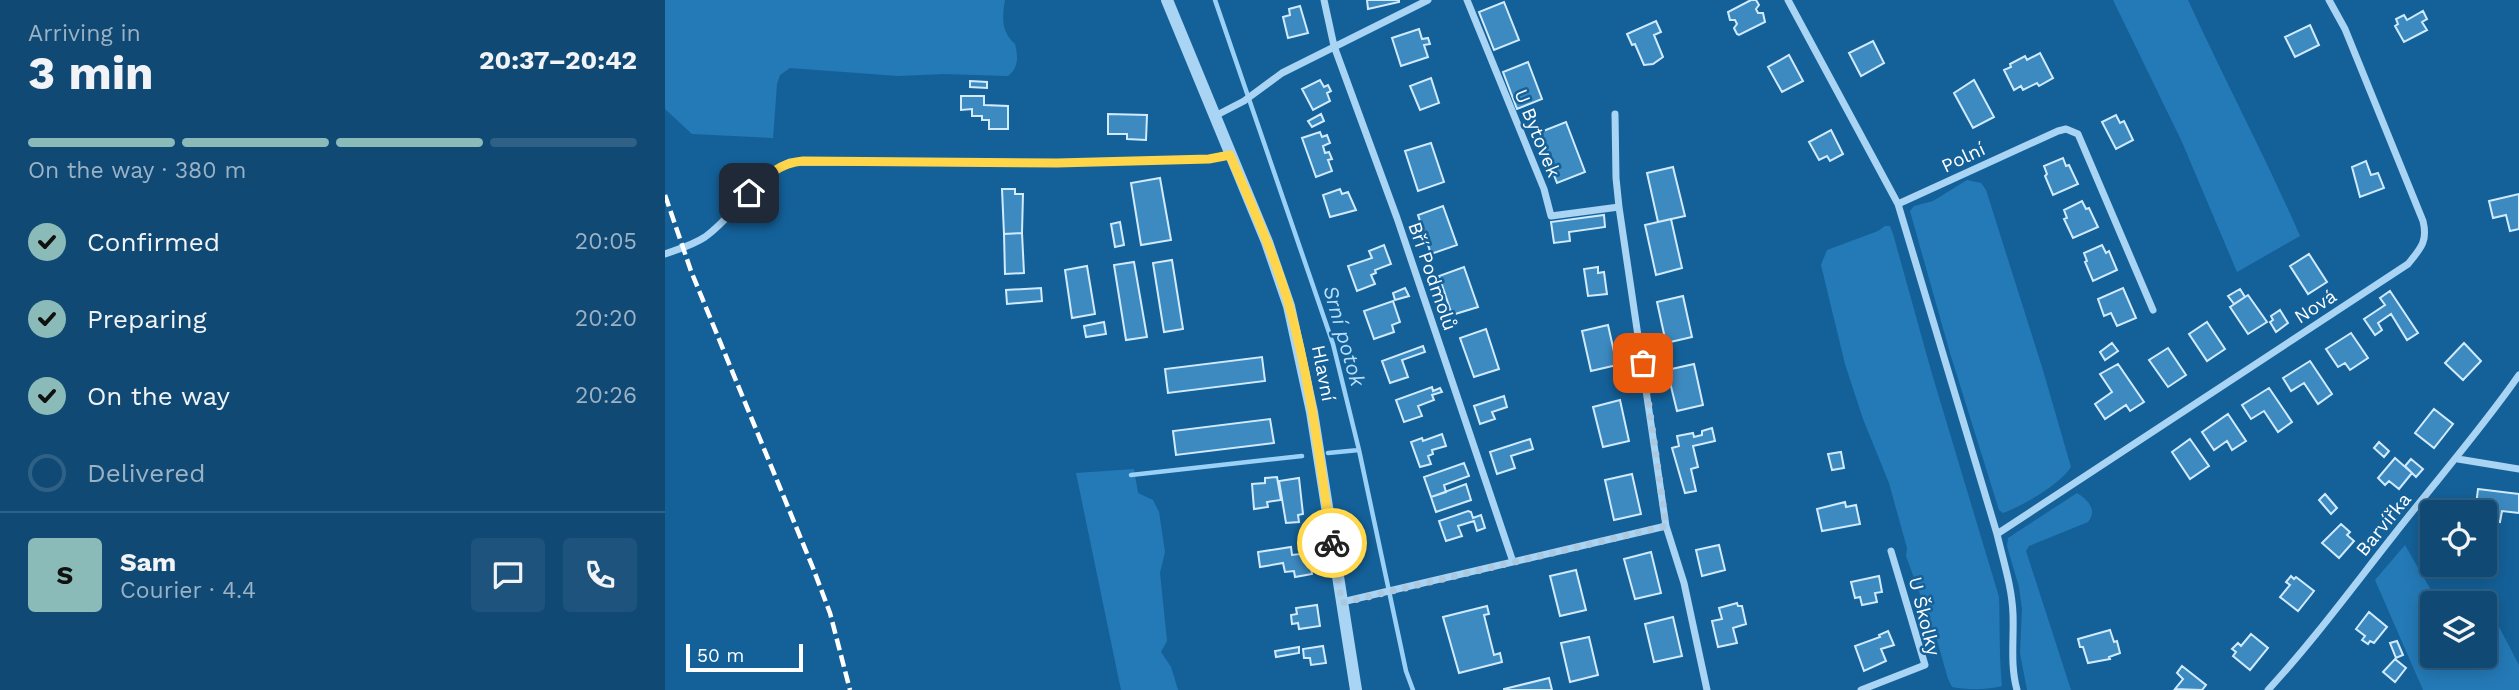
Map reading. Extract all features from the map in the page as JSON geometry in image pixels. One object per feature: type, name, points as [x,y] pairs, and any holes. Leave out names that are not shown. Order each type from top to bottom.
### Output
[{"type":"street","name":"Hlavní","points":[[1167,0],[1279,273],[1295,327],[1312,412],[1356,690]]},
{"type":"street","name":"Bří Podmolů","points":[[1324,0],[1334,46],[1397,218],[1513,562]]},
{"type":"street","points":[[1215,116],[1244,101],[1282,74],[1428,0]]},
{"type":"street","name":"U Bytovek","points":[[1467,0],[1544,189],[1551,216],[1619,207]]},
{"type":"street","points":[[1788,0],[1898,204],[1997,534],[2010,589],[2013,614],[2012,654],[2017,690]]},
{"type":"street","name":"Nová","points":[[1997,534],[2408,264],[2423,246],[2427,235],[2423,221],[2344,29],[2329,0]]},
{"type":"street","points":[[1615,114],[1619,207],[1666,526],[1684,583],[1707,690]]},
{"type":"street","name":"Polní","points":[[1898,204],[2058,131],[2073,131],[2082,139],[2153,310]]},
{"type":"street","points":[[665,254],[694,244],[706,236],[766,176],[790,162],[1057,163],[1209,159],[1230,155]]},
{"type":"street","name":"Barvířka","points":[[2268,690],[2322,628],[2394,534],[2458,459],[2519,375]]},
{"type":"street","points":[[2458,459],[2519,468]]},
{"type":"street","points":[[1342,603],[1666,526]]},
{"type":"street","name":"U Školky","points":[[1861,690],[1925,665],[1891,551]]},
{"type":"shaded area","points":[[665,0],[1005,0],[1004,24],[1007,34],[1015,44],[1017,61],[1008,76],[898,76],[790,68],[780,75],[777,84],[773,138],[692,134],[665,109]]},
{"type":"shaded area","points":[[2113,0],[2188,0],[2300,236],[2237,272],[2182,142]]},
{"type":"shaded area","points":[[1967,180],[1981,183],[1986,190],[2071,467],[2040,494],[2003,513],[1999,510],[1950,353],[1910,211],[1914,206],[1933,201]]},
{"type":"shaded area","points":[[1890,226],[1893,234],[1999,597],[2002,686],[1983,689],[1958,688],[1952,687],[1948,679],[1937,640],[1906,556],[1907,548],[1889,483],[1863,419],[1845,364],[1821,265],[1827,250]]},
{"type":"shaded area","points":[[1134,469],[1138,493],[1153,500],[1159,512],[1165,552],[1160,573],[1167,641],[1161,652],[1171,667],[1178,690],[1121,690],[1076,473]]},
{"type":"shaded area","points":[[2077,493],[2092,509],[2088,522],[2029,546],[2026,551],[2071,690],[2027,690],[2020,653],[2022,609],[2019,587],[2007,546],[2008,538]]},
{"type":"shaded area","points":[[2405,545],[2420,571],[2420,577],[2423,577],[2432,591],[2420,591],[2420,668],[2497,668],[2497,623],[2519,665],[2519,690],[2423,690],[2375,580]]},
{"type":"building","points":[[1367,0],[1399,0],[1399,2],[1368,9]]},
{"type":"building","points":[[1756,0],[1759,5],[1756,9],[1758,13],[1763,13],[1765,22],[1739,35],[1734,28],[1737,24],[1735,20],[1730,20],[1728,12]]},
{"type":"building","points":[[1504,2],[1519,40],[1494,50],[1479,12]]},
{"type":"building","points":[[1300,6],[1308,33],[1288,38],[1283,17],[1290,15],[1289,9]]},
{"type":"building","points":[[2423,11],[2427,19],[2422,22],[2427,30],[2404,42],[2395,26],[2398,24],[2396,19],[2404,15],[2407,20]]},
{"type":"building","points":[[1656,21],[1661,32],[1654,35],[1663,57],[1653,64],[1644,65],[1635,44],[1632,45],[1627,34]]},
{"type":"building","points":[[2310,25],[2319,45],[2295,57],[2285,37]]},
{"type":"building","points":[[1419,29],[1422,39],[1428,38],[1430,44],[1424,45],[1428,57],[1401,66],[1392,38]]},
{"type":"building","points":[[1873,41],[1884,63],[1861,76],[1849,53]]},
{"type":"building","points":[[2040,53],[2053,78],[2039,86],[2037,83],[2023,90],[2021,86],[2014,90],[2004,70],[2025,56],[2027,60]]},
{"type":"building","points":[[1789,55],[1803,81],[1782,92],[1768,67]]},
{"type":"building","points":[[1528,62],[1542,99],[1517,109],[1503,72]]},
{"type":"building","points":[[1431,78],[1439,103],[1420,110],[1410,86]]},
{"type":"building","points":[[1320,80],[1324,87],[1328,85],[1331,91],[1327,93],[1330,101],[1313,110],[1302,89]]},
{"type":"building","points":[[1974,80],[1994,117],[1973,128],[1954,93]]},
{"type":"building","points":[[970,81],[987,82],[987,88],[970,87]]},
{"type":"building","points":[[961,96],[984,96],[984,105],[1008,106],[1008,129],[989,129],[989,120],[982,120],[982,116],[972,116],[972,109],[961,110]]},
{"type":"building","points":[[1108,114],[1147,115],[1146,140],[1127,139],[1127,134],[1108,134]]},
{"type":"building","points":[[1321,114],[1324,121],[1312,127],[1308,121]]},
{"type":"building","points":[[2116,115],[2120,123],[2124,121],[2133,140],[2116,149],[2102,122]]},
{"type":"building","points":[[1566,122],[1585,172],[1557,183],[1538,133]]},
{"type":"building","points":[[1831,130],[1843,154],[1830,161],[1827,156],[1819,160],[1809,142]]},
{"type":"building","points":[[1320,132],[1322,137],[1327,135],[1330,143],[1323,146],[1325,153],[1329,152],[1332,159],[1328,160],[1332,171],[1316,177],[1302,138]]},
{"type":"building","points":[[1431,143],[1444,182],[1418,191],[1405,151]]},
{"type":"building","points":[[2063,158],[2078,184],[2053,195],[2044,166]]},
{"type":"building","points":[[2366,161],[2371,175],[2378,173],[2384,188],[2360,197],[2352,167]]},
{"type":"building","points":[[1673,167],[1685,216],[1658,222],[1647,173]]},
{"type":"building","points":[[1160,178],[1171,240],[1141,245],[1131,183]]},
{"type":"building","points":[[1002,189],[1015,189],[1015,194],[1023,194],[1022,233],[1004,234]]},
{"type":"building","points":[[1340,189],[1342,194],[1348,192],[1356,210],[1330,217],[1323,195]]},
{"type":"building","points":[[2519,194],[2519,229],[2510,231],[2506,215],[2493,218],[2489,201]]},
{"type":"building","points":[[2082,201],[2086,209],[2089,208],[2098,227],[2073,238],[2064,219],[2067,218],[2064,210]]},
{"type":"building","points":[[1443,206],[1457,245],[1431,254],[1418,215]]},
{"type":"building","points":[[1604,215],[1605,227],[1569,232],[1570,241],[1554,243],[1551,222]]},
{"type":"building","points":[[1671,219],[1682,268],[1656,275],[1645,225]]},
{"type":"building","points":[[1120,222],[1124,245],[1115,247],[1111,224]]},
{"type":"building","points":[[1022,233],[1024,273],[1005,274],[1004,234]]},
{"type":"building","points":[[1384,245],[1391,264],[1375,270],[1376,273],[1371,275],[1375,284],[1357,291],[1348,266],[1372,258],[1369,251]]},
{"type":"building","points":[[2102,245],[2106,253],[2109,251],[2117,270],[2093,281],[2084,253]]},
{"type":"building","points":[[2309,254],[2327,282],[2308,294],[2290,266]]},
{"type":"building","points":[[1172,260],[1183,329],[1164,332],[1153,263]]},
{"type":"building","points":[[1134,262],[1147,337],[1126,340],[1114,265]]},
{"type":"building","points":[[1087,266],[1095,314],[1072,318],[1065,270]]},
{"type":"building","points":[[1464,267],[1478,307],[1452,315],[1439,276]]},
{"type":"building","points":[[1598,267],[1598,273],[1604,272],[1607,294],[1588,296],[1584,269]]},
{"type":"building","points":[[1041,288],[1042,301],[1007,304],[1006,290]]},
{"type":"building","points":[[1405,288],[1409,296],[1395,300],[1393,293]]},
{"type":"building","points":[[2123,288],[2136,318],[2117,326],[2111,313],[2104,316],[2098,299]]},
{"type":"building","points":[[2240,289],[2245,297],[2234,304],[2228,296]]},
{"type":"building","points":[[2390,291],[2418,333],[2407,340],[2391,314],[2378,323],[2382,330],[2375,335],[2364,319],[2385,305],[2380,298]]},
{"type":"building","points":[[2248,295],[2267,322],[2248,334],[2230,307]]},
{"type":"building","points":[[1683,296],[1692,337],[1666,343],[1657,302]]},
{"type":"building","points":[[1393,301],[1400,322],[1392,325],[1394,332],[1374,339],[1364,311]]},
{"type":"building","points":[[2280,310],[2288,323],[2276,332],[2270,322],[2273,320],[2271,316]]},
{"type":"building","points":[[1104,322],[1106,334],[1086,337],[1084,326]]},
{"type":"building","points":[[2207,322],[2225,349],[2207,361],[2189,334]]},
{"type":"building","points":[[1608,325],[1617,365],[1591,371],[1582,331]]},
{"type":"building","points":[[1486,329],[1499,369],[1474,377],[1460,338]]},
{"type":"building","points":[[2351,333],[2368,358],[2350,370],[2345,363],[2338,367],[2326,349]]},
{"type":"building","points":[[2112,343],[2118,351],[2105,360],[2100,352]]},
{"type":"building","points":[[2464,343],[2481,361],[2463,380],[2445,363]]},
{"type":"building","points":[[1423,346],[1425,352],[1402,360],[1408,377],[1390,383],[1382,361]]},
{"type":"building","points":[[2168,348],[2186,375],[2168,387],[2149,360]]},
{"type":"building","points":[[1262,357],[1265,381],[1168,393],[1165,369]]},
{"type":"building","points":[[2310,361],[2332,394],[2318,404],[2304,383],[2291,391],[2283,378]]},
{"type":"building","points":[[1694,364],[1703,405],[1677,411],[1667,370]]},
{"type":"building","points":[[2118,364],[2144,402],[2130,411],[2126,405],[2105,419],[2095,404],[2112,392],[2100,374]]},
{"type":"building","points":[[1432,387],[1433,391],[1440,388],[1442,392],[1432,395],[1434,400],[1418,406],[1422,416],[1404,422],[1396,400]]},
{"type":"building","points":[[2269,388],[2292,422],[2278,432],[2264,411],[2251,419],[2242,405]]},
{"type":"building","points":[[1504,396],[1507,407],[1492,412],[1495,419],[1480,424],[1474,406]]},
{"type":"building","points":[[1620,400],[1629,441],[1603,447],[1593,407]]},
{"type":"building","points":[[2434,409],[2453,424],[2434,448],[2415,433]]},
{"type":"building","points":[[2228,414],[2246,441],[2232,450],[2227,441],[2214,450],[2202,432]]},
{"type":"building","points":[[1270,419],[1274,443],[1176,455],[1173,431]]},
{"type":"building","points":[[1712,428],[1715,441],[1693,446],[1698,467],[1691,469],[1696,491],[1685,493],[1672,448],[1679,446],[1677,436],[1693,433],[1694,437]]},
{"type":"building","points":[[1442,434],[1446,446],[1432,450],[1433,454],[1428,456],[1431,464],[1420,467],[1411,442]]},
{"type":"building","points":[[1530,439],[1533,449],[1511,456],[1515,468],[1497,474],[1490,452]]},
{"type":"building","points":[[2190,439],[2209,466],[2190,479],[2172,452]]},
{"type":"building","points":[[2379,442],[2389,451],[2384,457],[2374,448]]},
{"type":"building","points":[[1841,452],[1844,468],[1832,470],[1828,454]]},
{"type":"building","points":[[2395,458],[2412,473],[2399,489],[2389,481],[2385,485],[2378,478]]},
{"type":"building","points":[[2411,459],[2423,469],[2416,477],[2405,466]]},
{"type":"building","points":[[1464,463],[1469,476],[1444,485],[1446,492],[1431,497],[1424,477]]},
{"type":"building","points":[[1632,474],[1641,514],[1614,520],[1605,480]]},
{"type":"building","points":[[1277,477],[1281,500],[1267,502],[1268,507],[1254,509],[1252,484],[1265,483],[1265,478]]},
{"type":"building","points":[[1299,478],[1303,514],[1298,515],[1299,522],[1286,523],[1279,481]]},
{"type":"building","points":[[1466,484],[1471,500],[1436,512],[1431,497]]},
{"type":"building","points":[[2478,489],[2519,494],[2519,513],[2502,511],[2500,522],[2497,521],[2497,500],[2477,500]]},
{"type":"building","points":[[2325,494],[2337,508],[2331,514],[2319,500]]},
{"type":"building","points":[[1845,502],[1846,507],[1856,505],[1860,524],[1822,531],[1817,509]]},
{"type":"building","points":[[1468,511],[1473,518],[1481,515],[1485,528],[1477,531],[1474,521],[1458,526],[1462,536],[1446,541],[1439,521]]},
{"type":"building","points":[[2341,524],[2350,532],[2347,535],[2354,541],[2339,558],[2322,543]]},
{"type":"building","points":[[1719,545],[1725,570],[1702,576],[1696,550]]},
{"type":"building","points":[[1291,547],[1292,555],[1309,553],[1312,574],[1295,577],[1294,571],[1285,572],[1283,563],[1260,567],[1258,552]]},
{"type":"building","points":[[1651,552],[1661,593],[1635,599],[1624,559]]},
{"type":"building","points":[[1576,570],[1586,610],[1560,616],[1550,576]]},
{"type":"building","points":[[1879,576],[1882,592],[1875,593],[1877,602],[1862,605],[1860,597],[1855,598],[1851,582]]},
{"type":"building","points":[[2291,576],[2314,591],[2298,611],[2280,597],[2290,585],[2286,582]]},
{"type":"building","points":[[1737,603],[1742,606],[1746,624],[1733,628],[1737,643],[1718,647],[1712,621],[1722,619],[1719,608]]},
{"type":"building","points":[[1317,605],[1320,626],[1299,629],[1298,623],[1292,624],[1291,615],[1297,614],[1296,608]]},
{"type":"building","points":[[1487,606],[1489,614],[1484,615],[1494,655],[1500,653],[1502,662],[1459,673],[1443,617]]},
{"type":"building","points":[[2369,612],[2387,627],[2374,643],[2370,641],[2368,644],[2362,640],[2365,636],[2356,629]]},
{"type":"building","points":[[1673,617],[1682,656],[1654,662],[1645,624]]},
{"type":"building","points":[[2110,630],[2120,653],[2109,657],[2110,659],[2088,663],[2078,639]]},
{"type":"building","points":[[1888,631],[1894,645],[1881,649],[1886,661],[1864,671],[1855,646],[1880,637],[1879,635]]},
{"type":"building","points":[[2251,634],[2268,648],[2250,670],[2233,656],[2236,652],[2232,649],[2238,643],[2241,646]]},
{"type":"building","points":[[1589,637],[1598,675],[1570,682],[1561,643]]},
{"type":"building","points":[[2397,641],[2403,655],[2396,658],[2390,643]]},
{"type":"building","points":[[1323,646],[1326,663],[1311,665],[1310,658],[1304,658],[1303,649]]},
{"type":"building","points":[[1299,647],[1299,653],[1276,657],[1275,651]]},
{"type":"building","points":[[2395,659],[2406,668],[2395,682],[2383,672]]},
{"type":"building","points":[[2182,666],[2206,685],[2202,690],[2175,689],[2183,679],[2177,673]]},
{"type":"building","points":[[1549,678],[1552,690],[1504,690],[1504,689]]},
{"type":"waterway","name":"Srní potok","points":[[1215,0],[1333,344],[1359,450],[1406,671],[1413,690]]},
{"type":"waterway","points":[[1328,453],[1359,450]]},
{"type":"waterway","points":[[1131,475],[1302,456]]},
{"type":"railway","points":[[665,195],[691,271],[830,613],[850,690]]},
{"type":"way so far","points":[[1332,543],[1342,603],[1666,526],[1643,363]]},
{"type":"route","points":[[749,193],[773,170],[790,162],[1057,163],[1209,159],[1230,155],[1273,257],[1289,306],[1312,412],[1332,543]]}]
